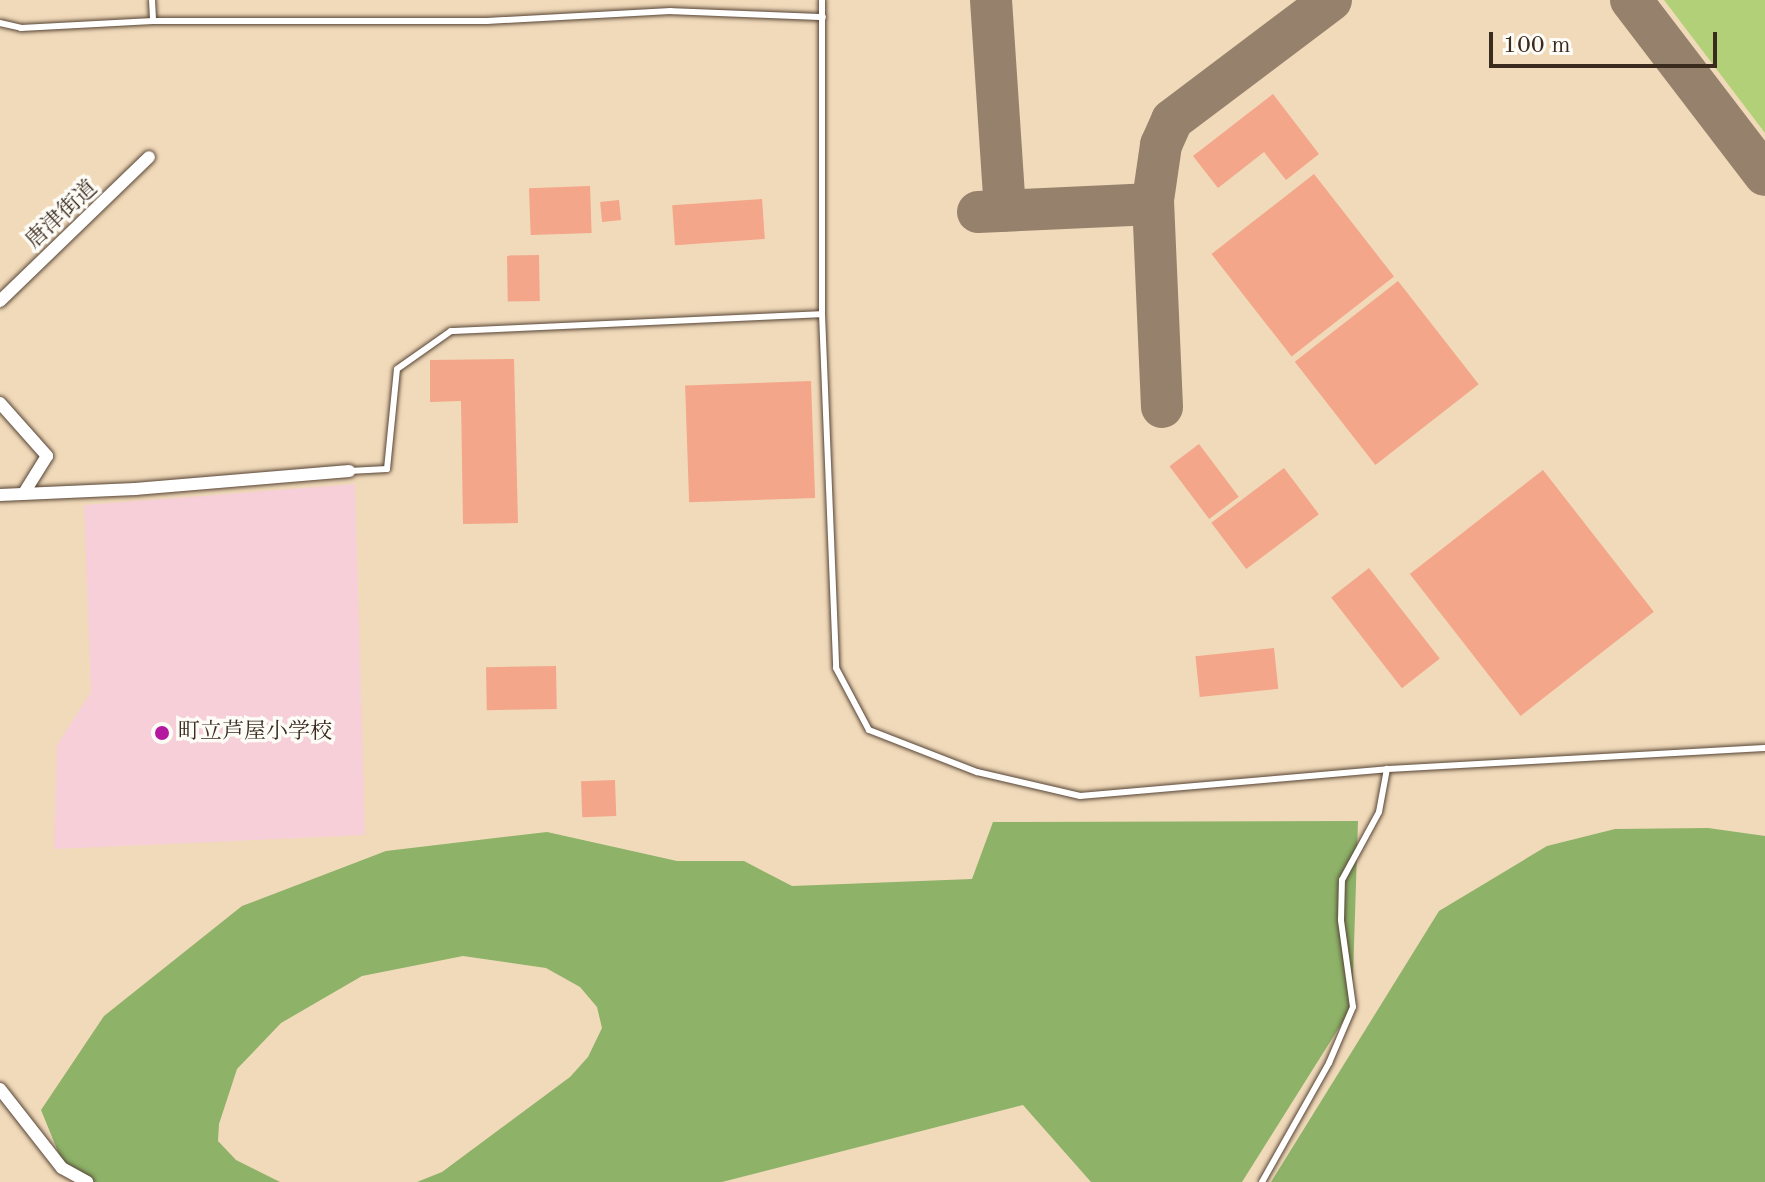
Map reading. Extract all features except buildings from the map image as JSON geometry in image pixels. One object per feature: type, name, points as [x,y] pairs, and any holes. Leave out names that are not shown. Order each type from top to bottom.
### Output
[{"type":"street","name":"唐津街道","points":[[0,301],[149,157]]},
{"type":"street","points":[[0,403],[47,456],[24,493]]},
{"type":"street","points":[[0,495],[135,489],[349,471]]},
{"type":"street","points":[[0,1089],[62,1168],[87,1182]]},
{"type":"lane","points":[[152,0],[153,21]]},
{"type":"lane","points":[[670,0],[671,11]]},
{"type":"lane","points":[[822,0],[822,314],[836,668],[869,730],[977,772],[1080,796],[1387,769],[1765,748]]},
{"type":"lane","points":[[0,23],[21,28],[153,21],[487,21],[671,11],[823,17]]},
{"type":"lane","points":[[349,471],[387,469],[397,369],[451,331],[822,314]]},
{"type":"lane","points":[[1262,1182],[1329,1063],[1353,1007],[1341,920],[1342,880],[1379,812],[1387,769]]},
{"type":"shaded area","points":[[355,484],[365,835],[54,849],[57,745],[91,692],[84,505]]},
{"type":"green space","points":[[1664,0],[1765,0],[1765,133]]},
{"type":"green space","points":[[1358,821],[1352,1007],[1242,1182],[1091,1182],[1023,1105],[722,1182],[417,1182],[442,1172],[570,1077],[588,1057],[602,1028],[597,1007],[580,987],[546,968],[463,956],[362,976],[281,1023],[237,1069],[219,1124],[218,1141],[236,1160],[280,1182],[88,1182],[61,1159],[41,1110],[104,1016],[242,906],[386,851],[547,832],[677,861],[744,861],[792,886],[972,879],[993,822]]},
{"type":"green space","points":[[1708,828],[1765,836],[1765,1182],[1271,1182],[1439,911],[1547,846],[1615,829]]},
{"type":"taxiway","points":[[991,0],[1005,211]]},
{"type":"taxiway","points":[[1162,407],[1153,200],[1161,145],[1172,120],[1331,0]]},
{"type":"taxiway","points":[[1631,0],[1765,175]]},
{"type":"taxiway","points":[[978,212],[1153,204]]},
{"type":"place","name":"町立芦屋小学校","points":[[162,733]]}]
